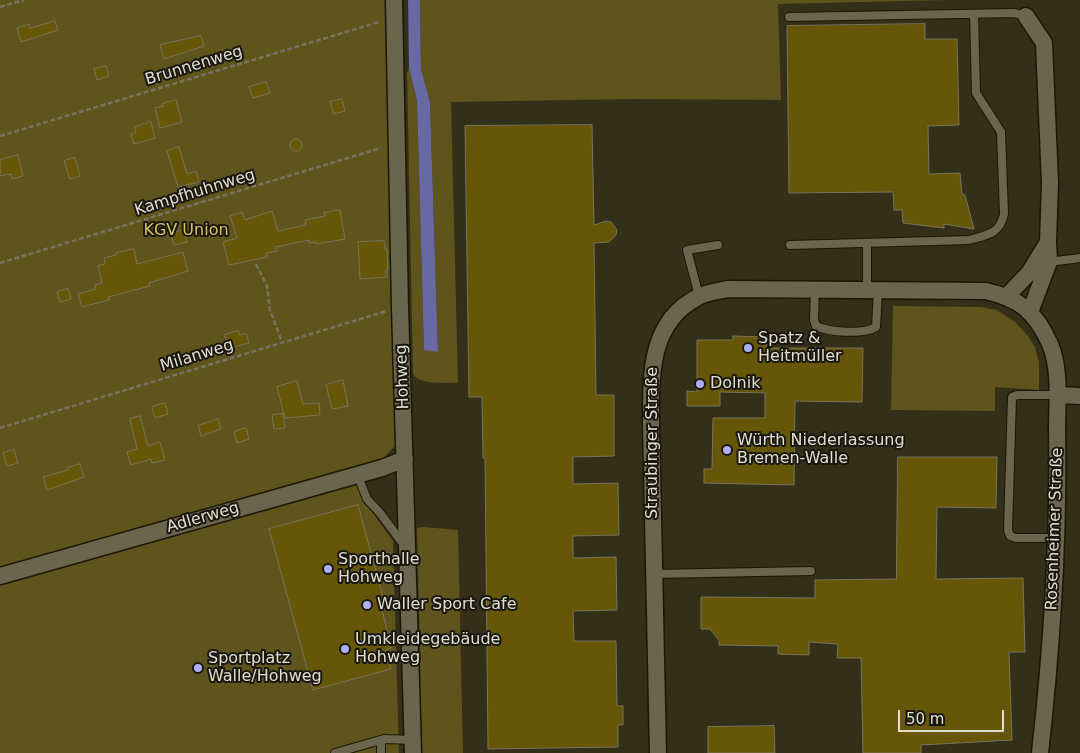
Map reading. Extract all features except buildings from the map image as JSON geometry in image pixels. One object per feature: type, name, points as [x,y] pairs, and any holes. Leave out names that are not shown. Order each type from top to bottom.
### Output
[{"type":"street","name":"Hohweg","points":[[394,0],[400,307],[406,459],[413,747]]},
{"type":"street","points":[[1019,304],[1049,262],[1050,183],[1044,43],[1026,16]]},
{"type":"street","points":[[1019,304],[1022,282],[1048,242]]},
{"type":"street","name":"Straubinger Straße","points":[[658,753],[651,404],[654,355],[661,334],[676,313],[699,296],[728,288],[986,291],[1019,304]]},
{"type":"street","name":"Rosenheimer Straße","points":[[1019,304],[1039,324],[1050,345],[1056,368],[1057,538],[1047,694],[1040,753]]},
{"type":"street","points":[[1057,395],[1080,396]]},
{"type":"street","name":"Adlerweg","points":[[0,576],[406,459]]},
{"type":"lane","points":[[789,17],[1014,13],[1026,16]]},
{"type":"lane","points":[[790,246],[969,240],[991,234],[1002,225],[1004,214],[1001,132],[976,93],[974,14]]},
{"type":"lane","points":[[815,289],[814,320],[816,326],[826,330],[870,331],[876,328],[867,243]]},
{"type":"lane","points":[[699,296],[687,250],[718,244]]},
{"type":"lane","points":[[1049,262],[1080,258]]},
{"type":"lane","points":[[1057,395],[1017,395],[1012,397],[1008,530],[1010,536],[1016,538],[1057,538]]},
{"type":"lane","points":[[357,474],[367,499],[408,550]]},
{"type":"lane","points":[[654,574],[811,571]]},
{"type":"lane","points":[[381,740],[381,753]]},
{"type":"lane","points":[[335,753],[381,740],[413,747]]},
{"type":"path","points":[[0,7],[24,0]]},
{"type":"path","name":"Brunnenweg","points":[[0,136],[395,17]]},
{"type":"path","name":"Kampfhuhnweg","points":[[0,263],[397,143]]},
{"type":"path","points":[[256,264],[268,286],[270,310],[282,342]]},
{"type":"path","name":"Milanweg","points":[[0,428],[400,307]]},
{"type":"green space","name":"KGV Union","points":[[0,0],[387,0],[395,446],[382,459],[0,567]]},
{"type":"green space","points":[[420,0],[948,0],[778,4],[781,100],[633,99],[451,102],[458,383],[440,383],[427,382],[413,374],[407,73],[409,68],[417,101],[424,350],[438,351],[430,102],[421,69]]},
{"type":"green space","points":[[893,306],[981,307],[997,310],[1015,322],[1035,347],[1039,362],[1039,390],[995,387],[995,411],[891,410]]},
{"type":"green space","name":"Sportplatz Walle/Hohweg","points":[[356,481],[363,499],[393,541],[399,753],[0,753],[0,583]]},
{"type":"green space","points":[[417,528],[458,530],[463,753],[422,753]]},
{"type":"water","points":[[408,0],[420,0],[421,69],[430,102],[438,352],[424,350],[417,101],[409,68]]},
{"type":"place","name":"Spatz & Heitmüller","points":[[748,348]]},
{"type":"place","name":"Dolnik","points":[[700,384]]},
{"type":"place","name":"Würth Niederlassung Bremen-Walle","points":[[727,450]]},
{"type":"place","name":"Sporthalle Hohweg","points":[[328,569]]},
{"type":"place","name":"Waller Sport Cafe","points":[[367,605]]},
{"type":"place","name":"Umkleidegebäude Hohweg","points":[[345,649]]},
{"type":"place","name":"Sportplatz Walle/Hohweg","points":[[198,668]]}]
